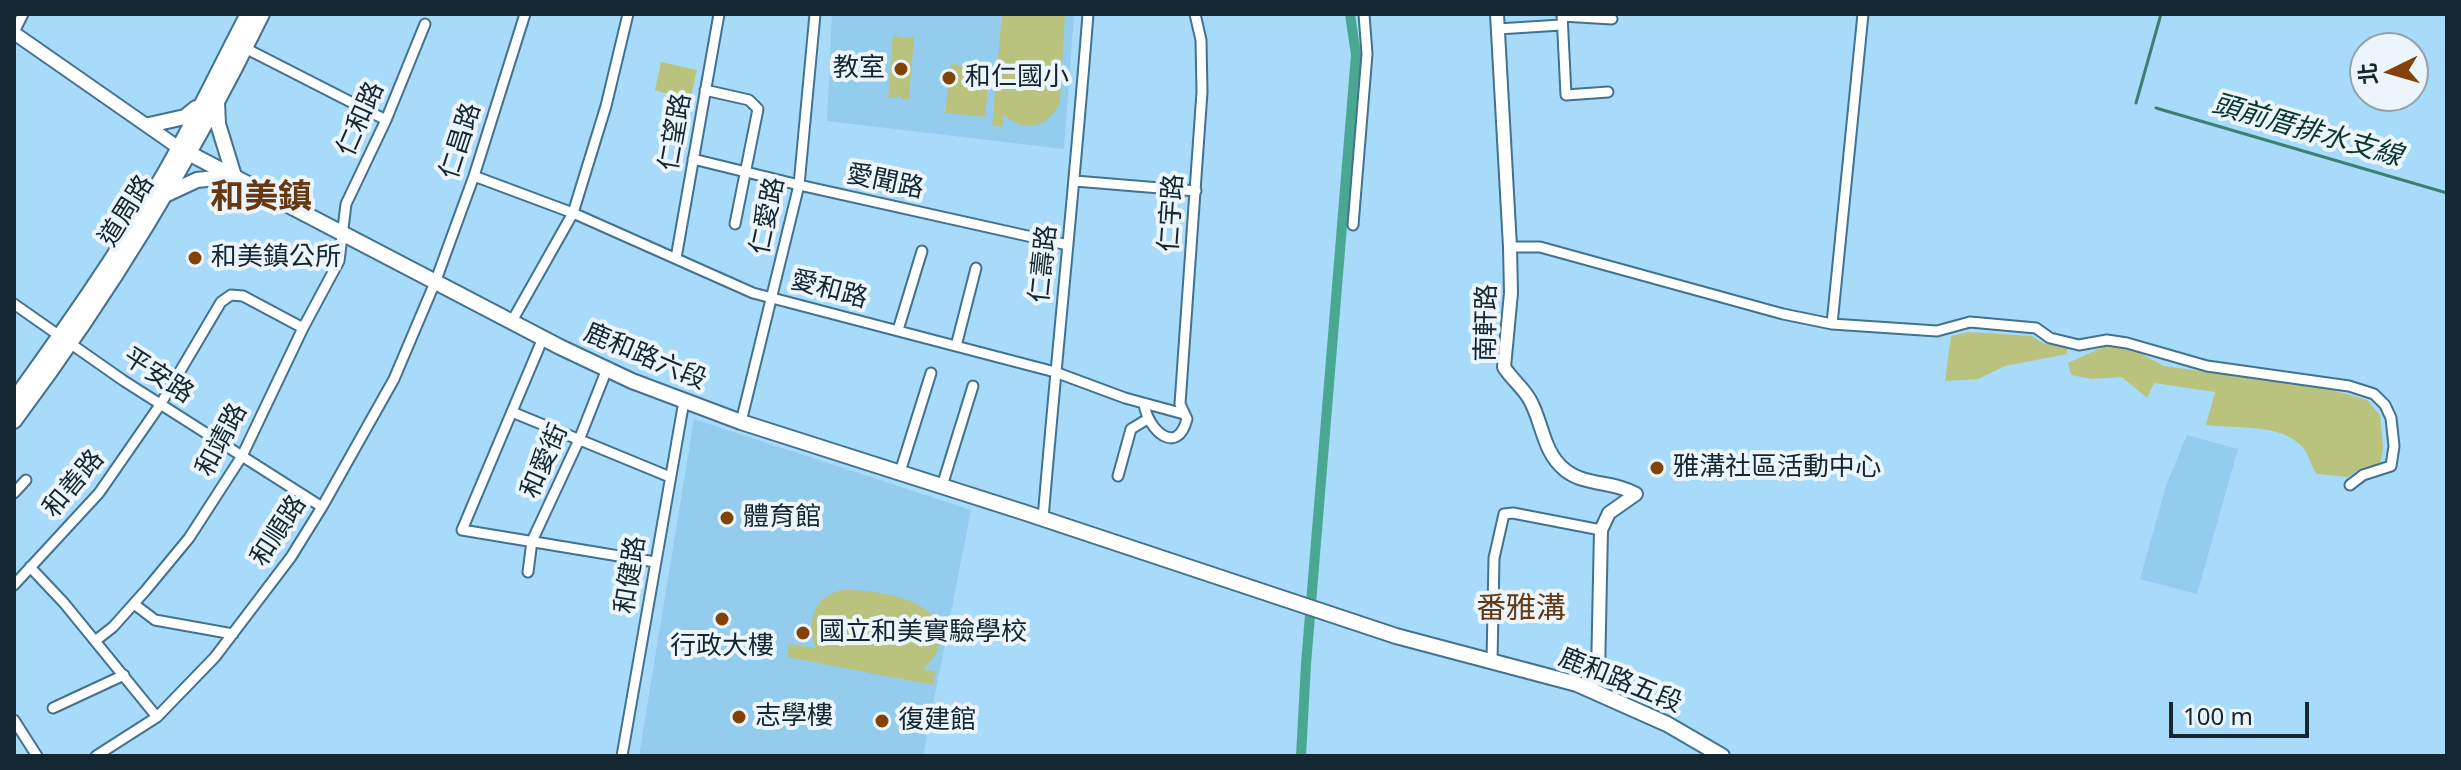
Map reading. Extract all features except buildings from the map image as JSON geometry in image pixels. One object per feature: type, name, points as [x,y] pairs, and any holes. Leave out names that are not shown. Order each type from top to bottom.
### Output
[{"type":"main road","name":"道周路","points":[[14,421],[167,194],[199,106],[248,14]]},
{"type":"main road","name":"道周路","points":[[14,400],[66,340],[136,222],[217,102],[262,14]]},
{"type":"main road","points":[[167,194],[197,180],[234,176],[218,124],[217,102]]},
{"type":"main road","points":[[149,125],[185,117],[199,106]]},
{"type":"main road","name":"鹿和路六段","points":[[184,151],[543,338],[684,401],[1303,606]]},
{"type":"main road","name":"鹿和路五段","points":[[1303,606],[1433,647],[1589,688],[1667,724],[1722,756]]},
{"type":"street","points":[[14,32],[23,14]]},
{"type":"street","name":"仁昌路","points":[[436,280],[474,176],[525,14]]},
{"type":"street","points":[[512,321],[573,213],[606,106],[628,14]]},
{"type":"street","name":"仁望路","points":[[676,258],[719,14]]},
{"type":"street","name":"仁愛路","points":[[741,422],[799,185],[815,14]]},
{"type":"street","name":"仁壽路","points":[[1043,519],[1088,14]]},
{"type":"street","name":"仁宇路","points":[[1184,414],[1180,404],[1202,92],[1201,40],[1195,14]]},
{"type":"street","points":[[1353,225],[1367,54],[1364,14]]},
{"type":"street","name":"南軒路","points":[[1497,14],[1511,293],[1504,367],[1532,403],[1548,449],[1565,470],[1591,482],[1624,487],[1636,494],[1609,513],[1601,530]]},
{"type":"street","points":[[1832,324],[1863,14]]},
{"type":"street","points":[[1498,29],[1562,18],[1612,19]]},
{"type":"street","points":[[1562,18],[1566,95],[1608,92]]},
{"type":"street","name":"仁和路","points":[[342,232],[346,204],[386,120],[425,24]]},
{"type":"street","name":"鹿和路六段","points":[[14,32],[184,151]]},
{"type":"street","points":[[245,48],[386,120]]},
{"type":"street","points":[[705,90],[749,100],[758,109],[735,224]]},
{"type":"street","name":"愛聞路","points":[[693,159],[1068,245]]},
{"type":"street","name":"愛和路","points":[[474,176],[573,213],[729,284],[1055,372],[1144,404],[1184,414]]},
{"type":"street","points":[[1075,181],[1196,191]]},
{"type":"street","name":"和靖路","points":[[95,641],[134,604],[204,518],[242,456],[339,261],[342,232]]},
{"type":"street","points":[[1510,247],[1540,247],[1783,314],[1832,324],[1937,331],[1970,322],[2036,328],[2050,338],[2079,345],[2107,340],[2127,343],[2207,366],[2349,386],[2374,394],[2383,401],[2391,418],[2394,446],[2391,466],[2363,475],[2350,485]]},
{"type":"street","points":[[898,330],[922,251]]},
{"type":"street","points":[[956,346],[976,268]]},
{"type":"street","name":"和順路","points":[[96,756],[157,717],[195,679],[291,557],[394,379],[436,280]]},
{"type":"street","name":"和善路","points":[[14,585],[99,493],[160,405],[221,302],[231,295],[243,296],[303,328]]},
{"type":"street","name":"平安路","points":[[14,304],[160,405],[322,507]]},
{"type":"street","points":[[543,338],[462,530],[655,562]]},
{"type":"street","name":"和愛街","points":[[528,572],[532,541],[579,440],[607,369]]},
{"type":"street","points":[[900,472],[931,373]]},
{"type":"street","points":[[942,486],[973,386]]},
{"type":"street","name":"和健路","points":[[622,756],[684,401]]},
{"type":"street","points":[[1144,404],[1146,420],[1158,433],[1168,437],[1177,436],[1184,430],[1187,419],[1184,414]]},
{"type":"street","points":[[512,412],[670,477]]},
{"type":"street","points":[[1118,476],[1131,429],[1146,420]]},
{"type":"street","points":[[14,493],[26,480]]},
{"type":"street","points":[[1492,662],[1494,558],[1504,514],[1601,530],[1598,674],[1589,688]]},
{"type":"street","points":[[30,567],[157,717]]},
{"type":"street","points":[[134,604],[155,620],[233,634]]},
{"type":"street","points":[[53,708],[124,675]]},
{"type":"street","points":[[14,720],[37,756]]},
{"type":"shaded area","name":"和仁國小","points":[[832,14],[1074,14],[1064,149],[827,121]]},
{"type":"shaded area","name":"國立和美實驗學校","points":[[694,419],[971,510],[923,756],[639,756]]},
{"type":"shaded area","points":[[2187,435],[2238,449],[2197,594],[2140,579],[2167,483]]},
{"type":"green space","points":[[1002,14],[1065,14],[1060,101],[1050,117],[1036,125],[1020,124],[1004,115],[1002,127],[992,126]]},
{"type":"green space","points":[[893,35],[914,37],[909,99],[902,99],[899,95],[888,98]]},
{"type":"green space","points":[[661,62],[697,70],[690,101],[655,90]]},
{"type":"green space","points":[[951,64],[990,68],[985,117],[945,113]]},
{"type":"green space","points":[[1970,332],[2031,336],[2043,343],[2067,348],[2067,354],[2005,366],[1978,379],[1945,381],[1951,336]]},
{"type":"green space","points":[[2105,346],[2136,351],[2164,366],[2325,388],[2367,400],[2380,415],[2383,448],[2380,465],[2356,471],[2348,477],[2317,474],[2306,452],[2298,442],[2287,436],[2260,429],[2206,425],[2215,392],[2154,383],[2147,398],[2122,377],[2092,379],[2071,375],[2068,363]]},
{"type":"green space","points":[[842,590],[903,598],[929,612],[937,623],[940,637],[935,654],[923,669],[936,672],[933,685],[787,657],[789,644],[816,648],[812,629],[814,612],[824,598]]},
{"type":"waterway","points":[[1301,756],[1356,55],[1350,14]]},
{"type":"waterway","name":"頭前厝排水支線","points":[[2136,103],[2161,14]]},
{"type":"waterway","name":"頭前厝排水支線","points":[[2156,108],[2447,193]]},
{"type":"place","name":"教室","points":[[901,69]]},
{"type":"place","name":"和仁國小","points":[[949,78]]},
{"type":"place","name":"和美鎮公所","points":[[195,258]]},
{"type":"place","name":"雅溝社區活動中心","points":[[1657,468]]},
{"type":"place","name":"體育館","points":[[727,518]]},
{"type":"place","name":"行政大樓","points":[[722,619]]},
{"type":"place","name":"國立和美實驗學校","points":[[803,633]]},
{"type":"place","name":"志學樓","points":[[739,717]]},
{"type":"place","name":"復建館","points":[[882,721]]},
{"type":"district","name":"和美鎮","points":[[261,198]]},
{"type":"district","name":"番雅溝","points":[[1521,609]]}]
